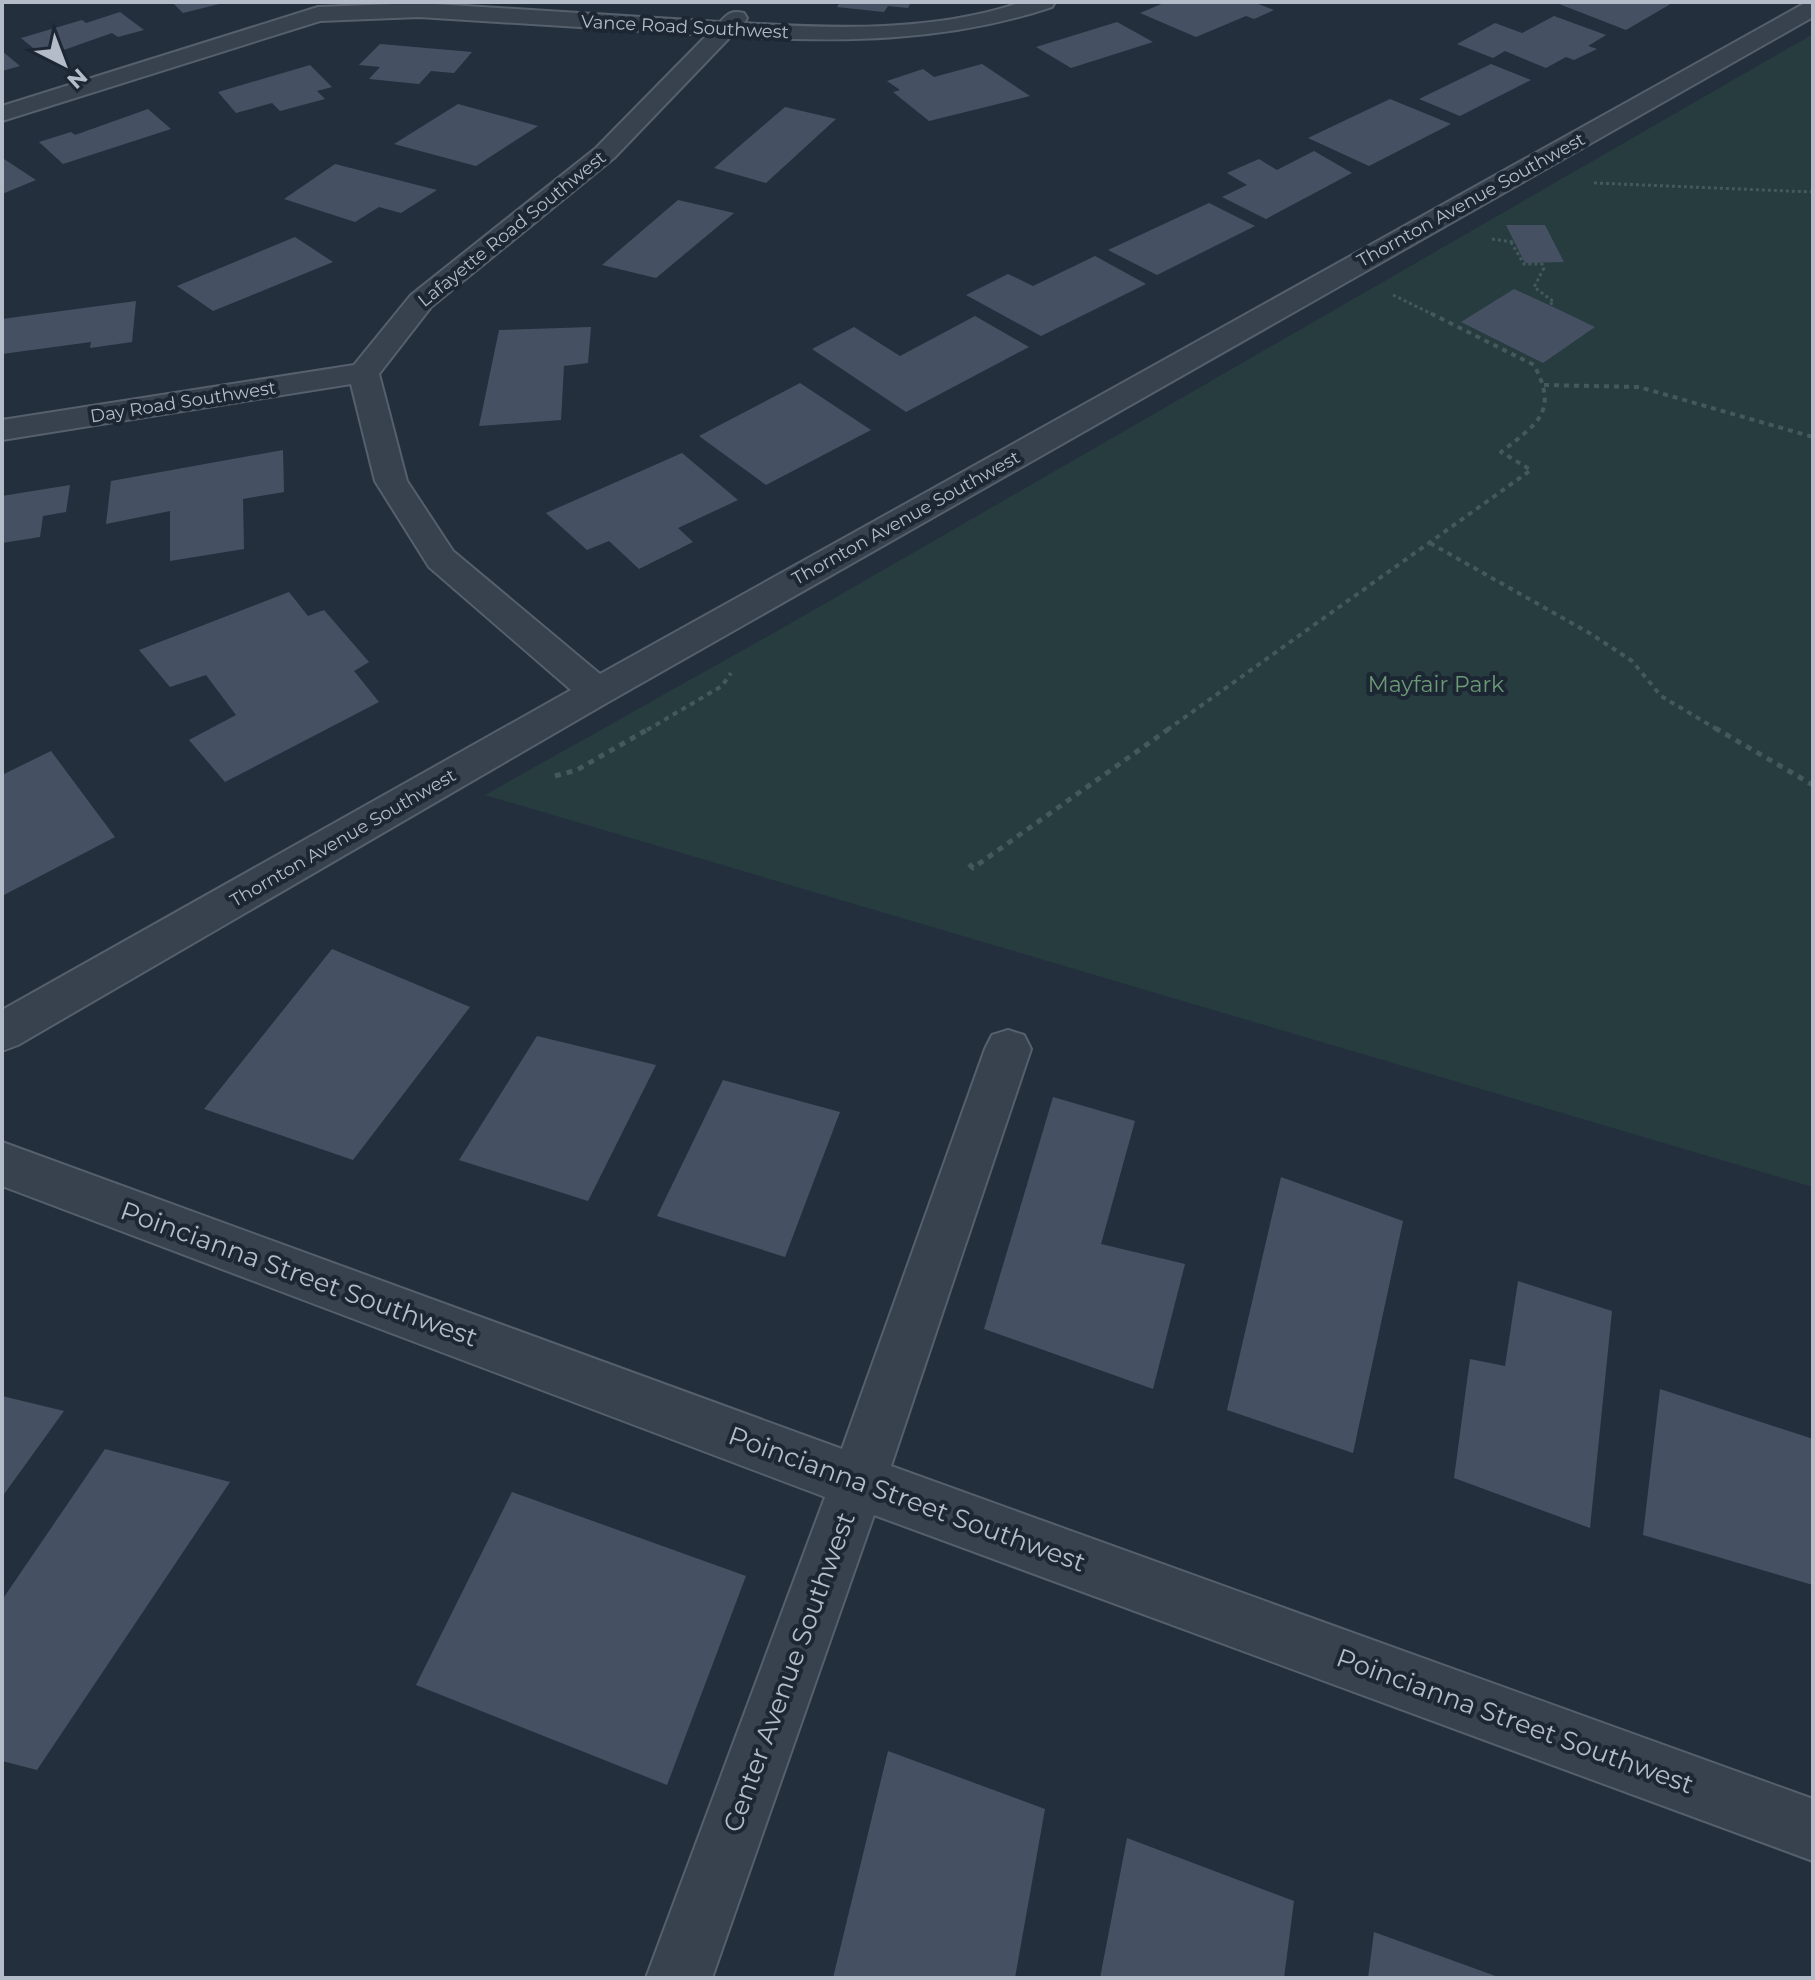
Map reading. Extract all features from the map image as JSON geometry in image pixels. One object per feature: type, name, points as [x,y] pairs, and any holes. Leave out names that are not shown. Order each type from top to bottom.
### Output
[{"type":"street","name":"Lafayette Road Southwest","points":[[364,373],[421,301],[605,153],[750,2]]},
{"type":"street","name":"Vance Road Southwest","points":[[2,114],[318,14],[419,10],[824,35],[926,28],[1003,16],[1044,2]]},
{"type":"street","name":"Thornton Avenue Southwest","points":[[2,1032],[597,692],[1813,8]]},
{"type":"street","points":[[364,373],[391,481],[441,559],[597,692]]},
{"type":"street","name":"Day Road Southwest","points":[[2,430],[364,373]]},
{"type":"street","name":"Center Avenue Southwest","points":[[679,1978],[858,1482],[1008,1049]]},
{"type":"street","name":"Poincianna Street Southwest","points":[[2,1164],[858,1482],[1813,1830]]},
{"type":"path","points":[[1582,182],[1813,192]]},
{"type":"path","points":[[1511,242],[1524,264],[1542,264],[1544,268],[1534,287],[1554,302],[1549,305]]},
{"type":"path","points":[[969,864],[973,868],[1531,470],[1501,452],[1541,421],[1549,403],[1534,365],[1382,289]]},
{"type":"path","points":[[1544,385],[1639,387],[1813,437]]},
{"type":"path","points":[[1430,543],[1591,634],[1632,661],[1661,696],[1813,785]]},
{"type":"green space","name":"Mayfair Park","points":[[1813,34],[1813,1187],[485,795],[793,622]]},
{"type":"building","points":[[172,2],[223,2],[223,3],[183,13]]},
{"type":"building","points":[[840,2],[911,2],[908,8],[888,6],[884,12],[837,7]]},
{"type":"building","points":[[1166,2],[1253,2],[1274,10],[1254,19],[1246,16],[1196,37],[1140,13]]},
{"type":"building","points":[[1554,2],[1674,2],[1626,30]]},
{"type":"building","points":[[120,12],[144,30],[118,37],[112,33],[44,57],[21,38],[82,20],[86,23]]},
{"type":"building","points":[[1554,16],[1606,35],[1588,46],[1597,49],[1574,60],[1566,57],[1546,68],[1505,51],[1493,58],[1457,44],[1495,23],[1522,33]]},
{"type":"building","points":[[1117,22],[1153,42],[1071,68],[1036,47]]},
{"type":"building","points":[[380,44],[472,52],[454,73],[431,71],[419,84],[369,79],[380,67],[359,65]]},
{"type":"building","points":[[2,51],[20,66],[2,71]]},
{"type":"building","points":[[982,64],[1030,96],[929,121],[893,92],[900,90],[887,81],[923,69],[934,77]]},
{"type":"building","points":[[1491,64],[1531,80],[1460,116],[1419,99]]},
{"type":"building","points":[[310,65],[332,87],[317,91],[325,99],[280,111],[272,103],[236,113],[218,92]]},
{"type":"building","points":[[1390,99],[1451,124],[1369,166],[1308,138]]},
{"type":"building","points":[[458,104],[538,126],[476,166],[394,144]]},
{"type":"building","points":[[785,107],[836,119],[766,183],[714,168]]},
{"type":"building","points":[[148,109],[171,129],[63,164],[39,142],[71,132],[75,135]]},
{"type":"building","points":[[1314,151],[1352,173],[1266,219],[1222,197],[1247,185],[1227,173],[1259,159],[1277,170]]},
{"type":"building","points":[[4,159],[36,180],[2,194]]},
{"type":"building","points":[[335,164],[437,190],[401,213],[379,207],[355,222],[284,199]]},
{"type":"building","points":[[678,200],[734,213],[656,278],[602,265]]},
{"type":"building","points":[[1209,203],[1255,226],[1157,275],[1108,250]]},
{"type":"building","points":[[1506,225],[1545,225],[1564,262],[1525,263]]},
{"type":"building","points":[[295,237],[333,262],[213,311],[177,286]]},
{"type":"building","points":[[1095,256],[1146,284],[1041,336],[966,295],[1008,274],[1033,286]]},
{"type":"building","points":[[1514,289],[1595,327],[1543,363],[1461,322]]},
{"type":"building","points":[[136,301],[132,342],[90,348],[91,342],[2,354],[2,319]]},
{"type":"building","points":[[975,316],[1029,347],[906,412],[812,349],[854,327],[900,356]]},
{"type":"building","points":[[591,327],[588,363],[564,366],[561,420],[479,426],[499,330]]},
{"type":"building","points":[[800,383],[871,430],[766,485],[699,436]]},
{"type":"building","points":[[283,450],[284,492],[243,499],[244,549],[170,561],[170,511],[106,524],[111,481]]},
{"type":"building","points":[[682,453],[738,500],[678,528],[693,542],[639,569],[609,541],[587,550],[546,513]]},
{"type":"building","points":[[70,485],[66,512],[43,516],[40,537],[2,543],[2,496]]},
{"type":"building","points":[[289,592],[308,616],[324,610],[369,662],[354,671],[379,702],[225,782],[189,740],[236,715],[206,675],[170,687],[139,650]]},
{"type":"building","points":[[51,751],[115,837],[2,896],[2,775]]},
{"type":"building","points":[[332,949],[470,1007],[353,1160],[204,1109]]},
{"type":"building","points":[[537,1036],[656,1065],[588,1201],[459,1160]]},
{"type":"building","points":[[723,1080],[840,1112],[785,1257],[657,1216]]},
{"type":"building","points":[[1053,1097],[1135,1121],[1101,1244],[1185,1264],[1153,1389],[984,1329]]},
{"type":"building","points":[[1281,1177],[1403,1221],[1353,1453],[1227,1410]]},
{"type":"building","points":[[1518,1281],[1612,1311],[1590,1528],[1454,1478],[1470,1359],[1505,1366]]},
{"type":"building","points":[[1660,1389],[1813,1439],[1813,1585],[1643,1535]]},
{"type":"building","points":[[2,1396],[64,1411],[2,1497]]},
{"type":"building","points":[[105,1449],[230,1482],[37,1770],[2,1761],[2,1600]]},
{"type":"building","points":[[512,1492],[746,1576],[667,1785],[416,1685]]},
{"type":"building","points":[[888,1751],[1045,1809],[1015,1978],[833,1978]]},
{"type":"building","points":[[1127,1838],[1294,1901],[1284,1978],[1100,1978]]},
{"type":"building","points":[[1374,1932],[1501,1978],[1368,1978]]}]
